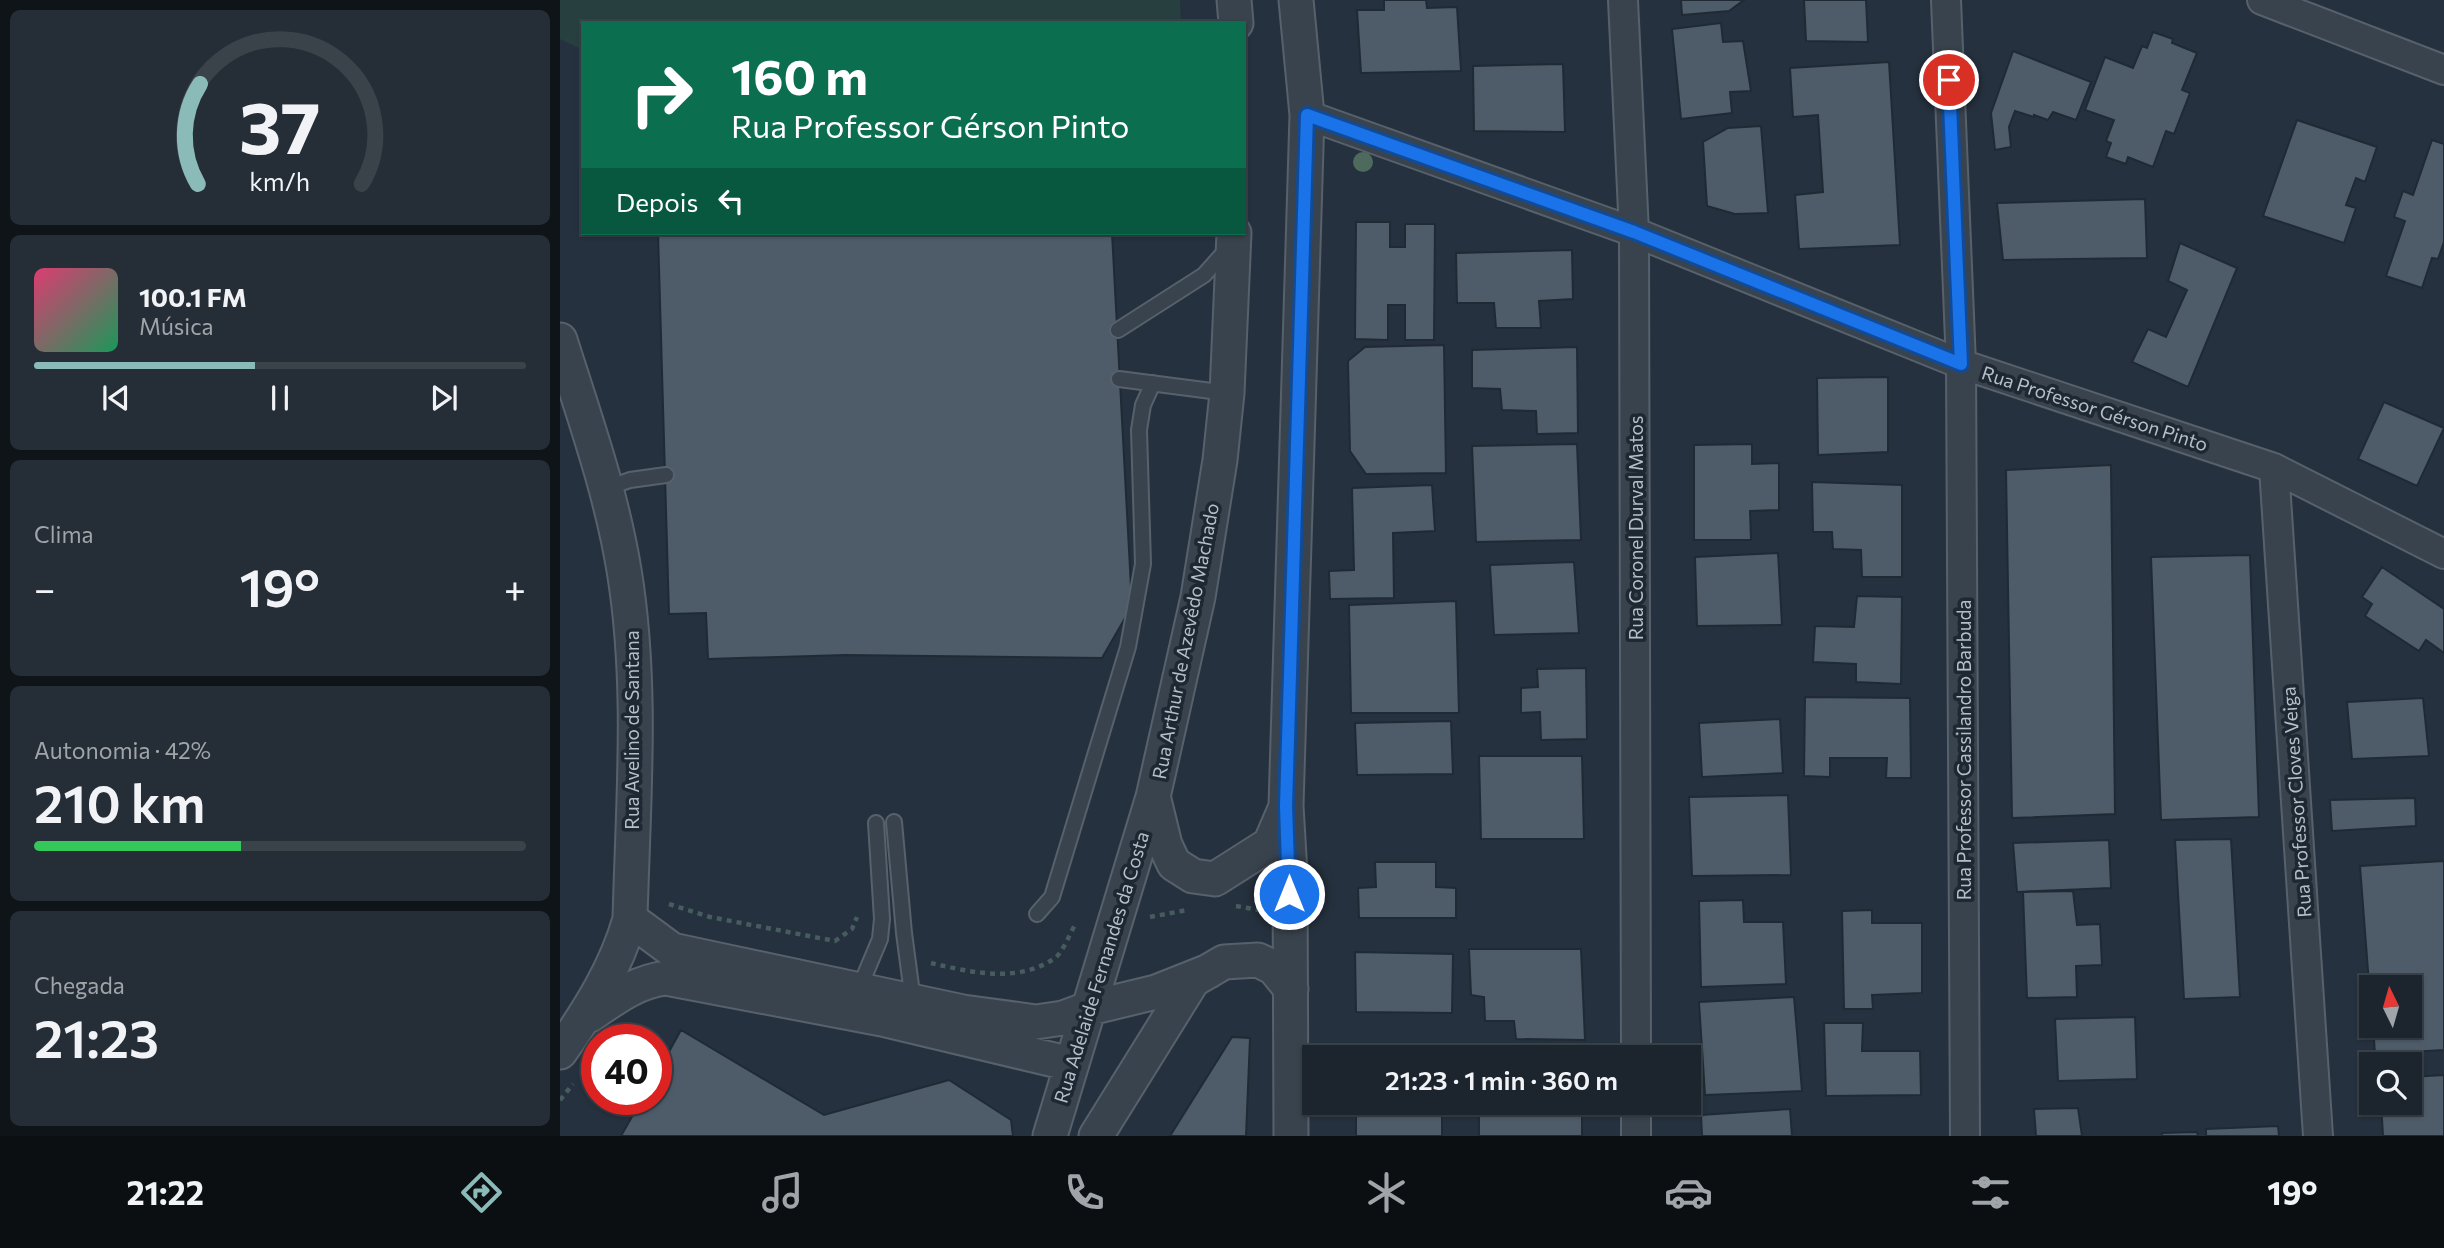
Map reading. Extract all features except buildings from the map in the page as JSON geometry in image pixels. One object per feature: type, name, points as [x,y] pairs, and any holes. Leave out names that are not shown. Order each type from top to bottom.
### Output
[{"type":"street","points":[[1234,0],[1236,21]]},
{"type":"street","points":[[1291,1136],[1291,989],[1286,806],[1307,115],[1296,0]]},
{"type":"street","name":"Rua Coronel Durval Matos","points":[[1623,0],[1634,232],[1636,1045]]},
{"type":"street","name":"Rua Professor Cassilandro Barbuda","points":[[1946,0],[1961,364],[1965,1136]]},
{"type":"street","points":[[2262,0],[2444,70]]},
{"type":"street","name":"Rua Professor Gérson Pinto","points":[[1307,115],[1634,232],[1961,364],[2274,468],[2444,554]]},
{"type":"street","name":"Rua Arthur de Azevêdo Machado","points":[[1153,797],[1198,597],[1220,460],[1227,393],[1234,237]]},
{"type":"street","name":"Rua Avelino de Santana","points":[[560,340],[607,488],[624,569],[634,649],[635,721],[630,919],[622,948],[582,1020],[560,1052]]},
{"type":"street","name":"Rua Professor Cloves Veiga","points":[[2274,468],[2318,1136]]},
{"type":"street","points":[[1153,797],[1165,845],[1174,864],[1193,876],[1215,878],[1270,844],[1286,806]]},
{"type":"street","name":"Rua Adelaide Fernandes da Costa","points":[[1050,1136],[1153,797]]},
{"type":"street","points":[[630,919],[672,950],[963,1012],[1036,1022],[1063,1018],[1090,1008],[1156,992],[1209,971]]},
{"type":"street","points":[[1096,1136],[1193,980],[1224,962],[1258,960],[1274,968],[1291,989]]},
{"type":"street","name":"Rua Avelino de Santana","points":[[582,1020],[627,989],[646,980],[666,978],[882,1019],[1071,1064]]},
{"type":"street","points":[[1636,1115],[1636,1136]]},
{"type":"lane","points":[[1118,330],[1204,275],[1234,237]]},
{"type":"lane","points":[[1119,379],[1227,393]]},
{"type":"lane","points":[[1037,914],[1052,897],[1128,647],[1143,564],[1139,429],[1143,404],[1153,383]]},
{"type":"lane","points":[[607,488],[630,480],[666,475]]},
{"type":"lane","points":[[894,822],[913,1001]]},
{"type":"lane","points":[[859,989],[880,939],[882,919],[876,823]]},
{"type":"path","points":[[664,897],[670,905],[710,917],[835,942],[852,929],[857,909]]},
{"type":"path","points":[[930,963],[994,974],[1021,973],[1056,958],[1074,925]]},
{"type":"green space","points":[[560,0],[1180,0],[1181,21],[581,21],[581,49],[560,39]]},
{"type":"route","points":[[1289,894],[1286,806],[1307,115],[1634,232],[1961,364],[1949,80]]}]
